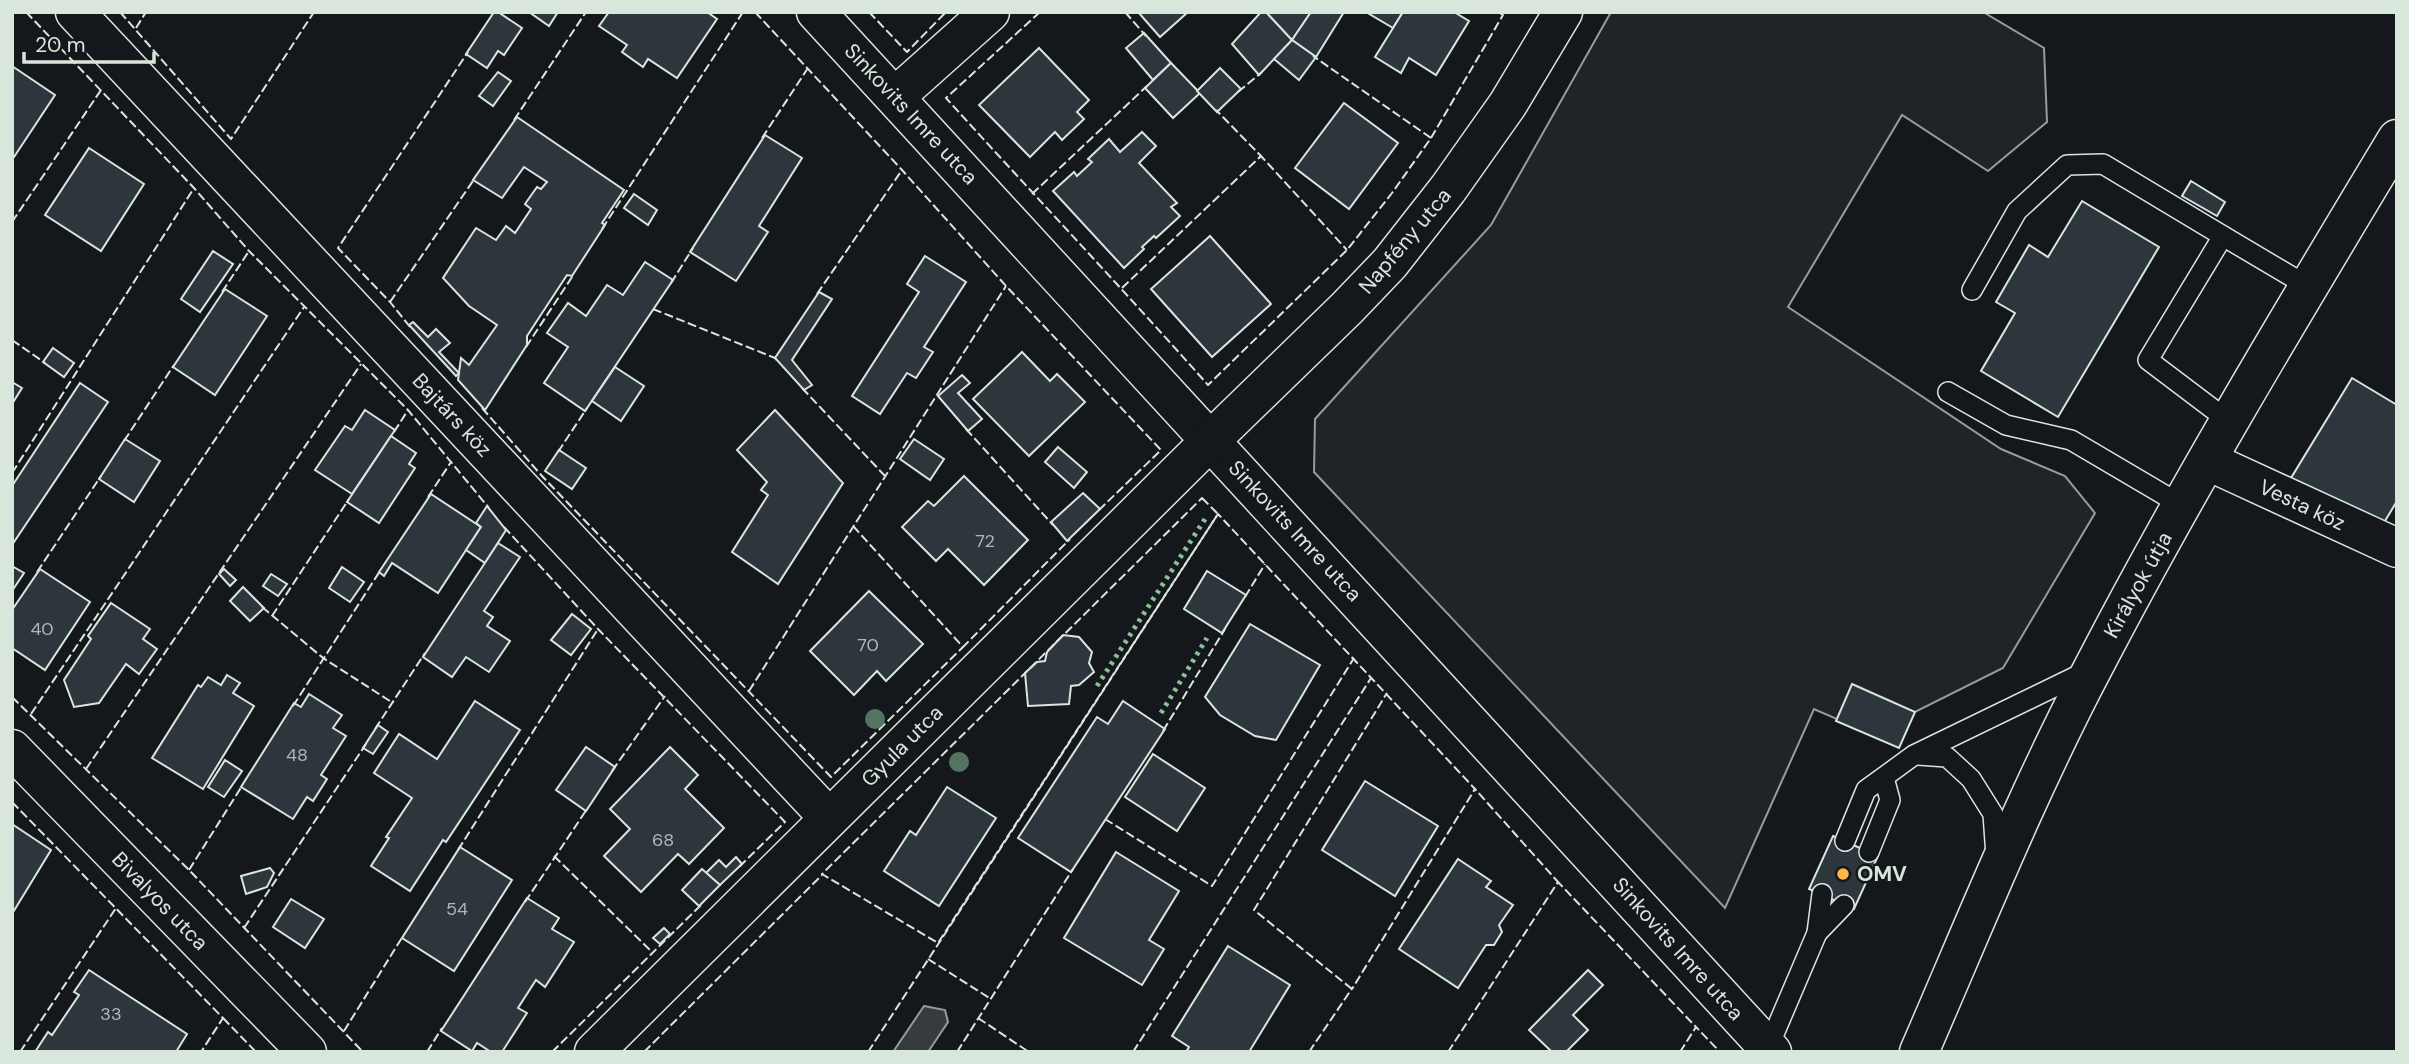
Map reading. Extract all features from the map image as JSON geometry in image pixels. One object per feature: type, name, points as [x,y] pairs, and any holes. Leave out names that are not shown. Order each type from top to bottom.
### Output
[{"type":"street","name":"Bajtárs köz","points":[[75,12],[829,818]]},
{"type":"street","name":"Sinkovits Imre utca","points":[[816,12],[1770,1050]]},
{"type":"street","points":[[896,96],[990,12]]},
{"type":"street","name":"Napfény utca","points":[[1211,440],[1390,263],[1448,189],[1508,104],[1563,12]]},
{"type":"street","name":"Királyok útja","points":[[1919,1052],[2027,804],[2092,669],[2230,422],[2397,139]]},
{"type":"street","name":"Gyula utca","points":[[594,1052],[1211,440]]},
{"type":"street","name":"Vesta köz","points":[[2208,461],[2397,548]]},
{"type":"street","name":"Bivalyos utca","points":[[12,749],[307,1052]]},
{"type":"lane","points":[[1972,290],[2017,211],[2067,165],[2104,164],[2309,287]]},
{"type":"lane","points":[[2223,236],[2148,360],[2230,422]]},
{"type":"lane","points":[[1948,392],[2006,425],[2071,440],[2183,506]]},
{"type":"lane","points":[[1845,841],[1866,790],[1914,755],[2092,669]]},
{"type":"lane","points":[[1914,755],[1947,757],[1971,779],[1993,814],[1997,871]]},
{"type":"lane","points":[[1869,852],[1890,800],[1884,778]]},
{"type":"lane","points":[[1770,1050],[1817,933],[1822,894]]},
{"type":"lane","points":[[1817,933],[1844,905]]},
{"type":"shaded area","points":[[1611,12],[1983,12],[2044,48],[2047,122],[1988,171],[1902,115],[1788,307],[2001,449],[2065,476],[2095,513],[2003,668],[1871,734],[1814,709],[1725,908],[1314,472],[1315,419],[1491,225]]},
{"type":"shaded area","points":[[924,1006],[945,1010],[948,1022],[928,1052],[893,1052]]},
{"type":"building","points":[[494,12],[522,28],[504,55],[498,51],[487,68],[466,54]]},
{"type":"building","points":[[529,12],[558,12],[549,26]]},
{"type":"building","points":[[609,12],[707,12],[717,19],[677,78],[648,59],[643,67],[622,52],[627,45],[599,26]]},
{"type":"building","points":[[1138,12],[1188,12],[1160,37]]},
{"type":"building","points":[[1261,12],[1266,12],[1292,40],[1259,75],[1232,44]]},
{"type":"building","points":[[1266,12],[1311,12],[1292,40]]},
{"type":"building","points":[[1311,12],[1344,12],[1316,57],[1292,40]]},
{"type":"building","points":[[1366,12],[1403,12],[1393,28]]},
{"type":"building","points":[[1403,12],[1454,12],[1469,21],[1436,75],[1409,58],[1401,73],[1375,57]]},
{"type":"building","points":[[1144,33],[1171,63],[1153,80],[1126,48]]},
{"type":"building","points":[[1292,40],[1316,57],[1299,80],[1274,59]]},
{"type":"building","points":[[1039,48],[1089,100],[1077,112],[1084,119],[1062,140],[1055,132],[1030,157],[979,105]]},
{"type":"building","points":[[1171,63],[1200,93],[1173,118],[1145,88]]},
{"type":"building","points":[[12,66],[55,95],[14,157],[12,156]]},
{"type":"building","points":[[1220,68],[1241,89],[1217,112],[1197,91]]},
{"type":"building","points":[[498,72],[511,81],[493,106],[479,96]]},
{"type":"building","points":[[1344,103],[1398,143],[1349,209],[1295,168]]},
{"type":"building","points":[[517,117],[624,190],[572,276],[567,275],[527,336],[527,345],[485,410],[458,380],[461,358],[469,365],[497,325],[469,306],[443,278],[476,228],[496,240],[506,226],[515,233],[531,209],[525,204],[537,187],[541,189],[547,182],[524,167],[502,198],[473,180]]},
{"type":"building","points":[[1142,132],[1156,146],[1139,163],[1177,203],[1171,207],[1180,216],[1142,247],[1144,249],[1124,268],[1053,191],[1074,172],[1077,176],[1092,162],[1088,159],[1109,139],[1120,152]]},
{"type":"building","points":[[765,135],[802,158],[759,226],[768,232],[736,281],[690,252]]},
{"type":"building","points":[[89,148],[144,184],[101,251],[45,215]]},
{"type":"building","points":[[2191,181],[2225,202],[2217,216],[2182,196]]},
{"type":"building","points":[[634,194],[657,210],[648,225],[624,208]]},
{"type":"building","points":[[2082,201],[2159,247],[2058,417],[1981,371],[2015,313],[1996,302],[2029,245],[2048,257]]},
{"type":"building","points":[[1210,236],[1271,304],[1212,357],[1151,289]]},
{"type":"building","points":[[213,251],[233,264],[200,312],[181,299]]},
{"type":"building","points":[[925,256],[966,282],[924,347],[933,352],[916,378],[907,373],[880,414],[852,396],[919,292],[907,284]]},
{"type":"building","points":[[645,262],[673,280],[585,411],[544,383],[568,347],[547,333],[568,303],[586,316],[607,285],[623,295]]},
{"type":"building","points":[[225,289],[267,316],[215,395],[173,367]]},
{"type":"building","points":[[819,292],[832,299],[792,360],[812,385],[804,390],[775,358]]},
{"type":"building","points":[[413,322],[428,337],[436,329],[450,343],[439,352],[459,373],[456,376],[409,325]]},
{"type":"building","points":[[53,348],[74,363],[64,377],[43,362]]},
{"type":"building","points":[[1022,352],[1050,381],[1057,374],[1085,402],[1029,456],[973,399]]},
{"type":"building","points":[[615,367],[644,386],[621,421],[592,401]]},
{"type":"building","points":[[962,375],[970,383],[958,393],[982,419],[968,431],[938,396]]},
{"type":"building","points":[[2352,378],[2397,405],[2397,501],[2379,531],[2291,478]]},
{"type":"building","points":[[12,382],[22,388],[12,404]]},
{"type":"building","points":[[80,383],[108,402],[12,545],[12,486]]},
{"type":"building","points":[[365,410],[395,430],[352,494],[315,470],[345,426],[352,430]]},
{"type":"building","points":[[775,410],[843,483],[778,584],[732,552],[768,495],[761,490],[767,482],[737,450]]},
{"type":"building","points":[[391,436],[416,453],[409,464],[415,468],[379,523],[347,502]]},
{"type":"building","points":[[125,439],[160,461],[134,502],[99,479]]},
{"type":"building","points":[[914,439],[944,459],[930,480],[900,459]]},
{"type":"building","points":[[1058,447],[1087,472],[1074,488],[1045,462]]},
{"type":"building","points":[[559,450],[586,468],[572,489],[545,471]]},
{"type":"building","points":[[964,476],[1028,540],[984,585],[948,549],[936,561],[902,527],[928,501],[934,506]]},
{"type":"building","points":[[1083,493],[1100,509],[1067,541],[1051,522]]},
{"type":"building","points":[[431,494],[481,527],[438,593],[392,563],[384,576],[379,572]]},
{"type":"building","points":[[487,506],[506,530],[485,563],[466,550],[481,527],[476,523]]},
{"type":"building","points":[[498,543],[520,557],[484,611],[493,617],[487,626],[510,641],[489,672],[466,657],[452,677],[423,657]]},
{"type":"building","points":[[12,566],[24,573],[12,591]]},
{"type":"building","points":[[342,567],[364,582],[350,602],[329,588]]},
{"type":"building","points":[[40,569],[90,602],[45,670],[12,648],[12,610]]},
{"type":"building","points":[[224,569],[236,580],[230,586],[219,574]]},
{"type":"building","points":[[1207,571],[1246,595],[1222,633],[1184,609]]},
{"type":"building","points":[[271,574],[287,584],[278,596],[263,586]]},
{"type":"building","points":[[243,587],[264,608],[250,621],[230,601]]},
{"type":"building","points":[[869,591],[923,644],[886,681],[877,671],[854,695],[810,651]]},
{"type":"building","points":[[111,603],[150,629],[143,639],[157,649],[139,674],[126,664],[99,703],[74,707],[64,680],[91,639],[88,636]]},
{"type":"building","points":[[572,614],[591,629],[571,655],[551,640]]},
{"type":"building","points":[[1250,624],[1320,665],[1276,740],[1255,736],[1220,715],[1205,697]]},
{"type":"building","points":[[1063,635],[1079,637],[1092,652],[1089,663],[1094,672],[1079,685],[1071,686],[1069,704],[1028,706],[1025,673],[1037,662],[1045,661],[1047,652]]},
{"type":"building","points":[[227,675],[240,683],[233,693],[254,706],[203,789],[152,758],[198,685],[201,687],[208,677],[221,685]]},
{"type":"building","points":[[1852,684],[1915,712],[1899,748],[1836,721]]},
{"type":"building","points":[[309,694],[342,715],[333,728],[346,736],[321,775],[327,779],[313,801],[307,797],[293,819],[241,787],[294,703],[301,707]]},
{"type":"building","points":[[475,701],[520,730],[410,891],[371,866],[389,838],[386,837],[412,798],[374,773],[399,734],[437,759]]},
{"type":"building","points":[[1123,701],[1165,729],[1071,872],[1018,838],[1097,717],[1108,724]]},
{"type":"building","points":[[378,725],[388,732],[373,754],[363,748]]},
{"type":"building","points":[[586,747],[615,767],[586,811],[556,790]]},
{"type":"building","points":[[670,747],[698,775],[685,789],[724,828],[689,864],[678,854],[641,892],[604,856],[630,829],[610,809]]},
{"type":"building","points":[[1153,754],[1205,788],[1177,831],[1125,797]]},
{"type":"building","points":[[225,760],[242,771],[224,797],[208,787]]},
{"type":"building","points":[[1365,781],[1438,826],[1395,896],[1322,850]]},
{"type":"building","points":[[947,787],[996,818],[939,906],[884,871],[910,831],[916,835]]},
{"type":"building","points":[[12,824],[51,850],[12,914]]},
{"type":"building","points":[[1833,836],[1878,856],[1854,909],[1809,889]]},
{"type":"building","points":[[460,847],[512,880],[454,971],[402,938]]},
{"type":"building","points":[[1116,852],[1179,891],[1149,940],[1164,949],[1142,985],[1064,938]]},
{"type":"building","points":[[736,857],[742,864],[720,885],[706,873],[719,860],[726,867]]},
{"type":"building","points":[[1458,859],[1491,881],[1486,887],[1513,905],[1499,925],[1502,932],[1494,945],[1486,945],[1458,988],[1399,949]]},
{"type":"building","points":[[270,868],[274,873],[267,887],[246,894],[241,876]]},
{"type":"building","points":[[702,869],[720,885],[699,906],[682,890]]},
{"type":"building","points":[[527,898],[559,918],[552,929],[574,942],[545,987],[536,980],[518,1008],[527,1013],[502,1052],[491,1052],[477,1043],[472,1051],[441,1031]]},
{"type":"building","points":[[291,899],[324,919],[305,948],[273,927]]},
{"type":"building","points":[[664,928],[670,934],[660,944],[653,938]]},
{"type":"building","points":[[1228,946],[1290,985],[1249,1052],[1186,1052],[1189,1047],[1172,1036]]},
{"type":"building","points":[[89,970],[187,1034],[176,1052],[35,1052],[48,1032],[52,1035],[79,995],[74,992]]},
{"type":"building","points":[[1588,970],[1603,985],[1573,1015],[1588,1030],[1566,1052],[1552,1052],[1529,1030]]},
{"type":"hedge","points":[[1097,686],[1205,519]]},
{"type":"hedge","points":[[1161,713],[1207,638]]},
{"type":"fence","points":[[26,12],[194,188],[249,251],[408,410],[489,508]]},
{"type":"fence","points":[[120,12],[231,139],[314,12]]},
{"type":"fence","points":[[136,28],[146,12]]},
{"type":"fence","points":[[514,120],[586,12]]},
{"type":"fence","points":[[602,229],[743,12]]},
{"type":"fence","points":[[755,12],[1006,286],[1161,450],[1097,512]]},
{"type":"fence","points":[[869,12],[907,52],[946,12]]},
{"type":"fence","points":[[1040,12],[946,98],[1208,385],[1347,250],[1431,138],[1313,56]]},
{"type":"fence","points":[[1125,12],[1146,36]]},
{"type":"fence","points":[[1431,138],[1503,15],[1498,12]]},
{"type":"fence","points":[[410,327],[338,248],[468,52]]},
{"type":"fence","points":[[762,138],[808,68]]},
{"type":"fence","points":[[1238,92],[1262,72]]},
{"type":"fence","points":[[1032,194],[1147,86]]},
{"type":"fence","points":[[12,222],[101,90]]},
{"type":"fence","points":[[1122,288],[1261,156],[1216,110]]},
{"type":"fence","points":[[1259,158],[1261,156],[1347,250]]},
{"type":"fence","points":[[817,294],[902,170]]},
{"type":"fence","points":[[390,302],[475,178]]},
{"type":"fence","points":[[12,473],[194,188]]},
{"type":"fence","points":[[671,283],[693,248]]},
{"type":"fence","points":[[222,292],[249,251]]},
{"type":"fence","points":[[526,347],[574,274]]},
{"type":"fence","points":[[749,691],[1006,286]]},
{"type":"fence","points":[[31,714],[304,307]]},
{"type":"fence","points":[[653,309],[775,358],[778,362]]},
{"type":"fence","points":[[12,340],[45,363]]},
{"type":"fence","points":[[86,769],[361,364]]},
{"type":"fence","points":[[124,441],[174,365]]},
{"type":"fence","points":[[802,388],[885,476]]},
{"type":"fence","points":[[482,408],[542,476],[831,777],[963,647]]},
{"type":"fence","points":[[558,452],[587,408]]},
{"type":"fence","points":[[394,432],[408,410]]},
{"type":"fence","points":[[966,429],[1053,525]]},
{"type":"fence","points":[[428,497],[451,462]]},
{"type":"fence","points":[[37,572],[101,476]]},
{"type":"fence","points":[[1202,498],[1218,514],[938,943],[822,874],[1202,498]]},
{"type":"fence","points":[[272,616],[349,499]]},
{"type":"fence","points":[[868,1052],[1218,514],[1475,789],[1352,989]]},
{"type":"fence","points":[[853,526],[963,647],[1070,539]]},
{"type":"fence","points":[[504,527],[598,629],[785,822],[738,868]]},
{"type":"fence","points":[[1245,597],[1265,564]]},
{"type":"fence","points":[[293,706],[380,571]]},
{"type":"fence","points":[[262,607],[323,658],[393,703]]},
{"type":"fence","points":[[458,850],[598,629]]},
{"type":"fence","points":[[1163,731],[1225,629]]},
{"type":"fence","points":[[375,729],[425,653]]},
{"type":"fence","points":[[1105,819],[1212,886],[1354,658]]},
{"type":"fence","points":[[1133,1052],[1371,678]]},
{"type":"fence","points":[[1352,989],[1254,910],[1387,693]]},
{"type":"fence","points":[[612,771],[665,696]]},
{"type":"fence","points":[[12,697],[189,870],[363,1052]]},
{"type":"fence","points":[[244,928],[366,744]]},
{"type":"fence","points":[[189,870],[242,786]]},
{"type":"fence","points":[[1448,1052],[1558,882],[1475,789],[1474,791]]},
{"type":"fence","points":[[12,802],[223,1018],[201,1052]]},
{"type":"fence","points":[[525,902],[587,809]]},
{"type":"fence","points":[[554,856],[652,952]]},
{"type":"fence","points":[[957,1052],[1073,869]]},
{"type":"fence","points":[[644,1052],[822,875]]},
{"type":"fence","points":[[1557,884],[1558,882],[1696,1027]]},
{"type":"fence","points":[[552,1052],[701,905]]},
{"type":"fence","points":[[20,1052],[116,908]]},
{"type":"fence","points":[[344,1031],[403,936]]},
{"type":"fence","points":[[928,959],[991,999]]},
{"type":"fence","points":[[1309,1052],[1353,987]]},
{"type":"fence","points":[[223,1018],[256,1052]]},
{"type":"fence","points":[[978,1018],[1029,1052]]},
{"type":"fence","points":[[1680,1052],[1696,1027],[1720,1052]]},
{"type":"fence","points":[[427,1052],[442,1028]]},
{"type":"place","name":"OMV","points":[[1843,874]]}]
